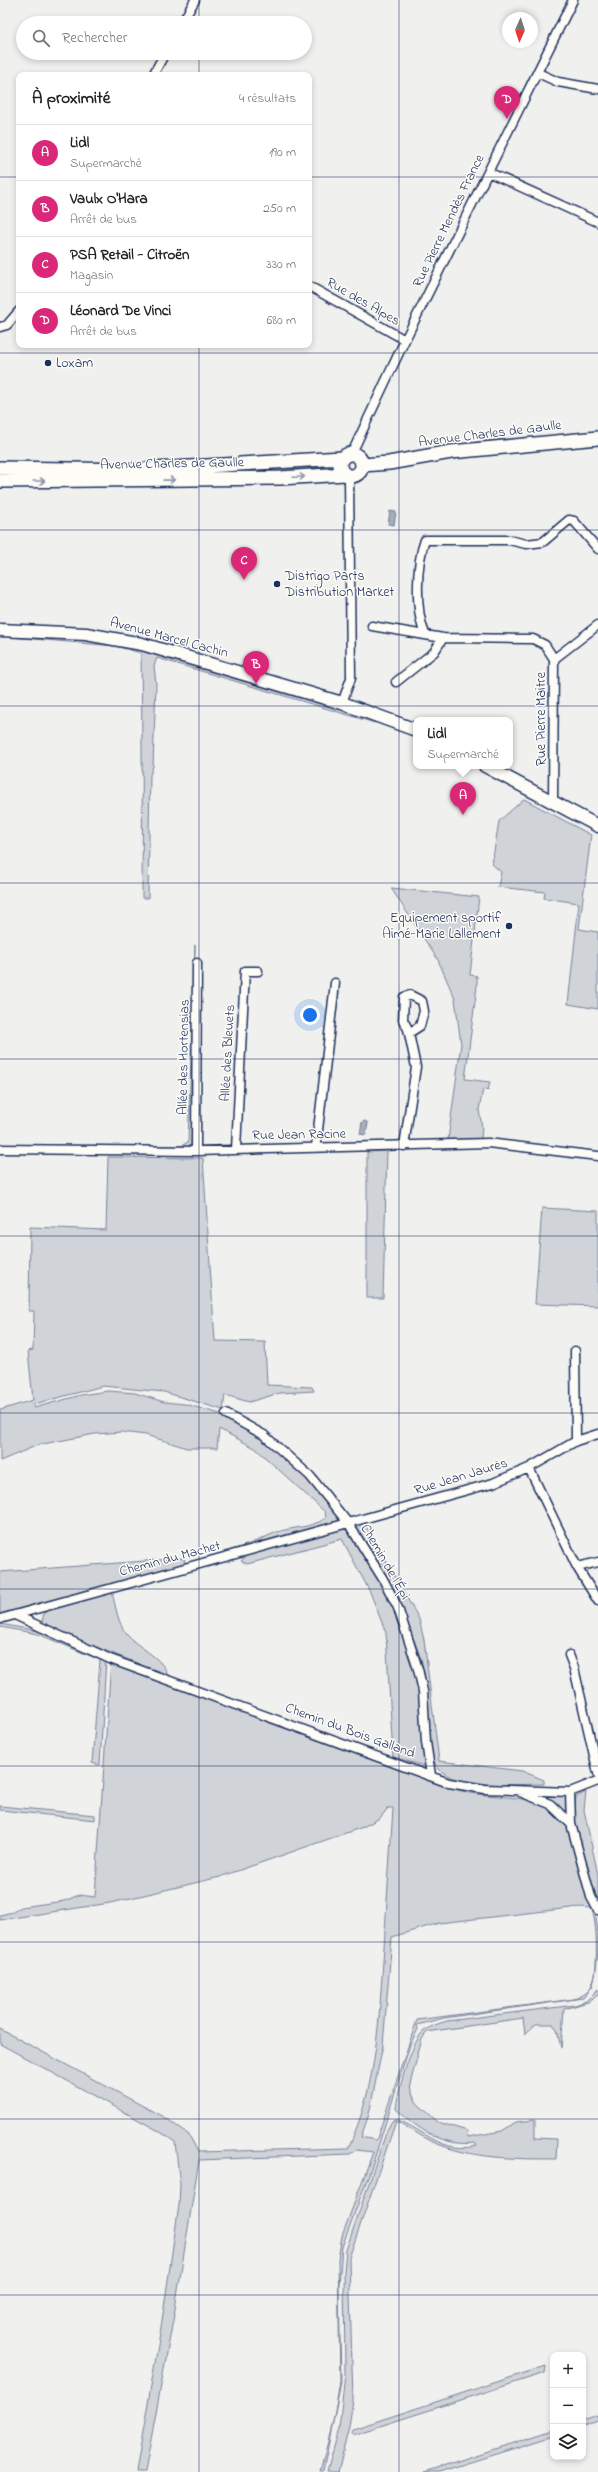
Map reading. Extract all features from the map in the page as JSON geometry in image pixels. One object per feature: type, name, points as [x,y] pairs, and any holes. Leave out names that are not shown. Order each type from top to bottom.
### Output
[{"type":"main road","name":"Avenue Charles de Gaulle","points":[[362,466],[389,463],[451,452],[598,438]]},
{"type":"main road","points":[[347,457],[361,460],[362,466],[356,475],[347,475],[341,470],[340,463],[347,457]]},
{"type":"main road","name":"Avenue Charles de Gaulle","points":[[0,468],[138,470],[347,457]]},
{"type":"main road","name":"Avenue Charles de Gaulle","points":[[0,481],[272,478],[347,475]]},
{"type":"street","points":[[186,16],[195,0]]},
{"type":"street","name":"Rue Pierre Mendès France","points":[[347,457],[573,0]]},
{"type":"street","points":[[155,72],[161,60]]},
{"type":"street","points":[[538,73],[558,82],[598,89]]},
{"type":"street","points":[[488,172],[598,222]]},
{"type":"street","name":"Rue des Alpes","points":[[312,288],[405,340]]},
{"type":"street","points":[[0,327],[7,326],[16,316]]},
{"type":"street","points":[[342,703],[351,678],[347,475]]},
{"type":"street","points":[[425,634],[419,622],[419,555],[425,540],[509,540],[526,544],[543,542],[569,520],[574,521],[598,549]]},
{"type":"street","points":[[554,660],[598,625]]},
{"type":"street","name":"Rue Pierre Maitre","points":[[372,626],[443,638],[533,639],[545,645],[554,660],[553,802]]},
{"type":"street","name":"Avenue Marcel Cachin","points":[[0,630],[86,634],[123,640],[342,703],[413,729]]},
{"type":"street","points":[[396,682],[434,652],[443,638]]},
{"type":"street","points":[[491,769],[598,826]]},
{"type":"street","name":"Allée des Hortensias","points":[[196,1151],[198,963]]},
{"type":"street","name":"Allée des Bleuets","points":[[236,1150],[245,970],[258,971]]},
{"type":"street","points":[[316,1147],[335,983]]},
{"type":"street","points":[[404,1146],[416,1067],[409,1032]]},
{"type":"street","name":"Rue Jean Racine","points":[[0,1150],[196,1151],[488,1144],[598,1156]]},
{"type":"street","points":[[575,1351],[576,1441]]},
{"type":"street","name":"Chemin de l'Épi","points":[[226,1414],[264,1434],[279,1446],[310,1476],[348,1523],[383,1579],[398,1608],[418,1669],[423,1691],[426,1742],[431,1775]]},
{"type":"street","name":"Rue Jean Jaurès","points":[[348,1523],[493,1483],[529,1468],[576,1441],[598,1434]]},
{"type":"street","points":[[529,1468],[577,1567],[598,1601]]},
{"type":"street","name":"Chemin du Machet","points":[[0,1619],[348,1523]]},
{"type":"street","points":[[577,1567],[598,1562]]},
{"type":"street","name":"Chemin du Bois Galland","points":[[15,1615],[110,1659],[462,1786],[570,1792]]},
{"type":"street","points":[[569,1655],[574,1668],[598,1773]]},
{"type":"street","points":[[598,1781],[570,1792],[571,1824],[591,1897],[598,1910]]},
{"type":"street","points":[[513,1790],[550,1804],[571,1824]]},
{"type":"shaded area","points":[[10,637],[90,641],[143,650],[376,720],[375,723],[157,658],[154,666],[156,684],[153,766],[150,775],[148,898],[142,898],[141,653],[115,646]]},
{"type":"shaded area","points":[[524,799],[591,835],[579,929],[598,932],[598,1009],[568,1004],[579,903],[544,898],[545,892],[498,887],[501,872],[492,864],[499,821]]},
{"type":"shaded area","points":[[391,888],[479,897],[470,975],[477,976],[477,986],[465,1079],[490,1082],[488,1090],[483,1089],[479,1110],[482,1127],[481,1139],[448,1140],[461,1044],[455,999],[438,960]]},
{"type":"shaded area","points":[[195,945],[191,1146],[185,1148],[0,1146],[181,1146],[188,1142]]},
{"type":"shaded area","points":[[387,1151],[383,1298],[367,1298],[367,1152]]},
{"type":"shaded area","points":[[108,1157],[203,1158],[215,1341],[265,1342],[267,1385],[312,1387],[314,1391],[280,1393],[249,1402],[225,1395],[223,1410],[164,1392],[103,1386],[34,1404],[34,1408],[81,1395],[108,1391],[135,1393],[164,1402],[185,1404],[220,1414],[252,1429],[309,1477],[341,1518],[341,1521],[0,1614],[0,1572],[184,1558],[185,1563],[260,1540],[277,1532],[319,1522],[326,1518],[325,1512],[255,1448],[219,1429],[217,1448],[187,1448],[146,1435],[121,1432],[95,1434],[38,1445],[0,1461],[0,1410],[33,1400],[28,1351],[33,1350],[34,1311],[29,1311],[30,1227],[106,1230]]},
{"type":"shaded area","points":[[542,1208],[598,1211],[598,1306],[535,1304]]},
{"type":"shaded area","points":[[364,1522],[419,1619],[424,1640],[439,1761],[522,1771],[544,1780],[544,1784],[503,1785],[473,1783],[459,1780],[447,1775],[438,1768],[434,1760],[429,1736],[423,1667],[402,1614],[356,1532],[355,1524]]},
{"type":"shaded area","points":[[346,1529],[372,1567],[383,1587],[394,1608],[410,1651],[416,1674],[421,1704],[426,1760],[424,1766],[393,1757],[386,1633],[370,1592],[342,1539],[247,1564],[241,1561],[246,1556],[337,1530]]},
{"type":"shaded area","points":[[112,1591],[117,1614],[124,1631],[132,1640],[159,1661],[167,1672],[166,1675],[50,1628],[42,1622],[44,1613],[54,1607]]},
{"type":"shaded area","points":[[0,1624],[39,1631],[106,1659],[100,1765],[92,1763],[100,1660],[38,1634],[0,1627]]},
{"type":"shaded area","points":[[111,1661],[393,1766],[398,1770],[400,1767],[453,1789],[484,1795],[526,1800],[539,1803],[551,1809],[561,1817],[572,1834],[594,1910],[598,1934],[598,1951],[595,1975],[596,1935],[591,1908],[580,1907],[439,1923],[392,1937],[383,2045],[369,2114],[361,2137],[375,2140],[377,2138],[417,2020],[574,1999],[589,1991],[583,1998],[444,2018],[417,2025],[418,2029],[410,2045],[372,2166],[342,2247],[339,2286],[341,2382],[333,2422],[340,2381],[338,2259],[342,2236],[373,2152],[356,2150],[350,2154],[199,2160],[174,2315],[145,2472],[136,2472],[160,2334],[179,2205],[180,2184],[175,2142],[159,2131],[0,2044],[0,2029],[167,2119],[189,2135],[198,2152],[348,2148],[366,2100],[375,2049],[393,1808],[388,1808],[380,1818],[363,1827],[220,1877],[110,1903],[0,1920],[0,1915],[13,1912],[21,1907],[64,1901],[79,1895],[95,1897]]},
{"type":"shaded area","points":[[586,1792],[584,1810],[598,1875],[598,1902],[594,1894],[573,1813],[576,1797]]},
{"type":"shaded area","points":[[532,1793],[565,1796],[569,1817]]},
{"type":"shaded area","points":[[0,1806],[95,1815],[95,1820],[0,1810]]},
{"type":"shaded area","points":[[598,1989],[598,1995],[588,2002],[564,2009],[561,2048],[557,2030],[553,2024],[536,2024],[525,2034],[523,2018],[427,2032],[422,2039],[410,2084],[411,2091],[417,2103],[438,2122],[467,2131],[468,2137],[502,2131],[516,2122],[535,2120],[535,2138],[557,2139],[556,2159],[494,2157],[463,2152],[433,2142],[396,2121],[349,2258],[353,2400],[349,2427],[338,2472],[327,2472],[339,2429],[345,2374],[344,2271],[346,2250],[387,2130],[392,2121],[396,2119],[444,2144],[465,2148],[477,2146],[475,2143],[464,2144],[453,2142],[432,2135],[422,2130],[396,2109],[405,2069],[413,2047],[422,2033],[447,2021],[575,2005],[586,2001]]},
{"type":"shaded area","points":[[546,2366],[545,2373],[352,2435],[351,2433],[353,2429]]},
{"type":"shaded area","points":[[598,2415],[598,2421],[586,2425],[586,2419]]},
{"type":"shaded area","points":[[333,2422],[323,2472],[320,2472]]},
{"type":"shaded area","points":[[550,2431],[550,2437],[439,2472],[424,2472]]},
{"type":"water","points":[[390,511],[396,512],[394,525],[388,524]]},
{"type":"water","points":[[365,1121],[368,1123],[366,1135],[360,1134],[362,1122]]},
{"type":"place","name":"Léonard De Vinci","points":[[507,119]]},
{"type":"place","name":"Loxam","points":[[48,363]]},
{"type":"place","name":"PSA Retail - Citroën","points":[[244,580]]},
{"type":"place","name":"Distrigo Parts Distribution Market","points":[[277,584]]},
{"type":"place","name":"Vaulx O'Hara","points":[[256,684]]},
{"type":"place","name":"Lidl","points":[[463,815]]},
{"type":"place","name":"Equipement sportif Aimé-Marie Lallement","points":[[509,926]]}]
